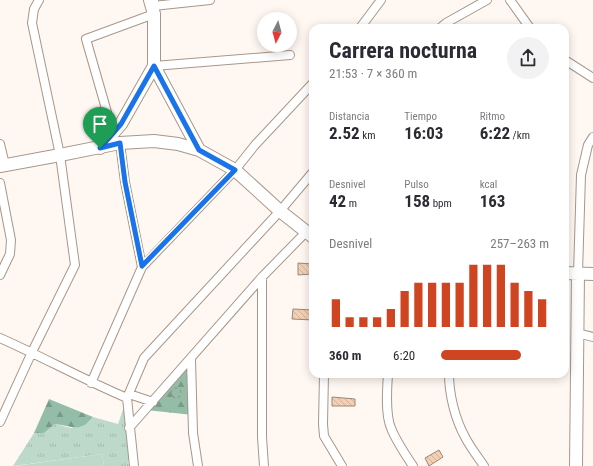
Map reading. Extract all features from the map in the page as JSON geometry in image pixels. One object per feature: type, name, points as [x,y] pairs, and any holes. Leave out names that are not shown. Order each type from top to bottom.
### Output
[{"type":"main road","points":[[153,5],[154,66],[199,150]]},
{"type":"main road","points":[[116,138],[121,124],[154,66]]},
{"type":"main road","points":[[2,165],[100,148],[116,138],[178,144],[199,150],[235,170],[280,211],[309,233]]},
{"type":"main road","points":[[576,466],[578,273]]},
{"type":"main road","points":[[569,274],[593,274]]},
{"type":"street","points":[[0,422],[32,352],[75,265],[60,156],[32,24],[34,9],[39,0]]},
{"type":"street","points":[[142,266],[116,138],[86,39],[153,5],[210,0]]},
{"type":"street","points":[[363,24],[381,0]]},
{"type":"street","points":[[445,24],[487,0]]},
{"type":"street","points":[[510,0],[527,24]]},
{"type":"street","points":[[154,66],[290,55]]},
{"type":"street","points":[[569,63],[593,78]]},
{"type":"street","points":[[91,383],[142,266],[235,170],[255,145],[309,87]]},
{"type":"street","points":[[578,273],[581,175],[588,145],[593,137]]},
{"type":"street","points":[[0,144],[2,165]]},
{"type":"street","points":[[134,466],[128,396],[144,358],[280,211],[309,177]]},
{"type":"street","points":[[0,183],[11,240],[10,254],[0,275]]},
{"type":"street","points":[[130,428],[262,277],[309,235]]},
{"type":"street","points":[[262,277],[262,437],[264,466]]},
{"type":"street","points":[[577,333],[593,337]]},
{"type":"street","points":[[0,338],[32,352],[91,383],[128,396],[153,402]]},
{"type":"street","points":[[191,359],[193,433],[198,466]]},
{"type":"street","points":[[324,378],[324,436],[342,466]]},
{"type":"street","points":[[388,378],[387,402],[390,426],[413,466]]},
{"type":"street","points":[[449,378],[456,416],[465,437],[484,466]]},
{"type":"path","points":[[173,388],[178,388],[180,395],[176,398],[173,397],[171,391],[173,388]]},
{"type":"green space","points":[[191,359],[193,415],[146,410]]},
{"type":"green space","points":[[127,398],[133,460],[128,461],[129,466],[104,466],[102,454],[13,466],[34,433],[44,433],[55,424],[71,428],[89,422],[93,417],[118,424]]},
{"type":"green space","points":[[49,399],[93,417],[80,427],[55,424],[44,433],[34,433]]},
{"type":"green space","points":[[102,454],[104,466],[15,466]]},
{"type":"building","points":[[298,263],[309,264],[309,274],[298,275]]},
{"type":"building","points":[[293,309],[309,310],[309,320],[292,319]]},
{"type":"building","points":[[332,397],[355,399],[355,406],[332,406]]},
{"type":"building","points":[[439,450],[443,457],[429,466],[425,458]]},
{"type":"route","points":[[154,66],[199,150],[235,170],[142,266],[125,182],[120,143],[100,148],[121,124],[138,97],[154,66]]}]
